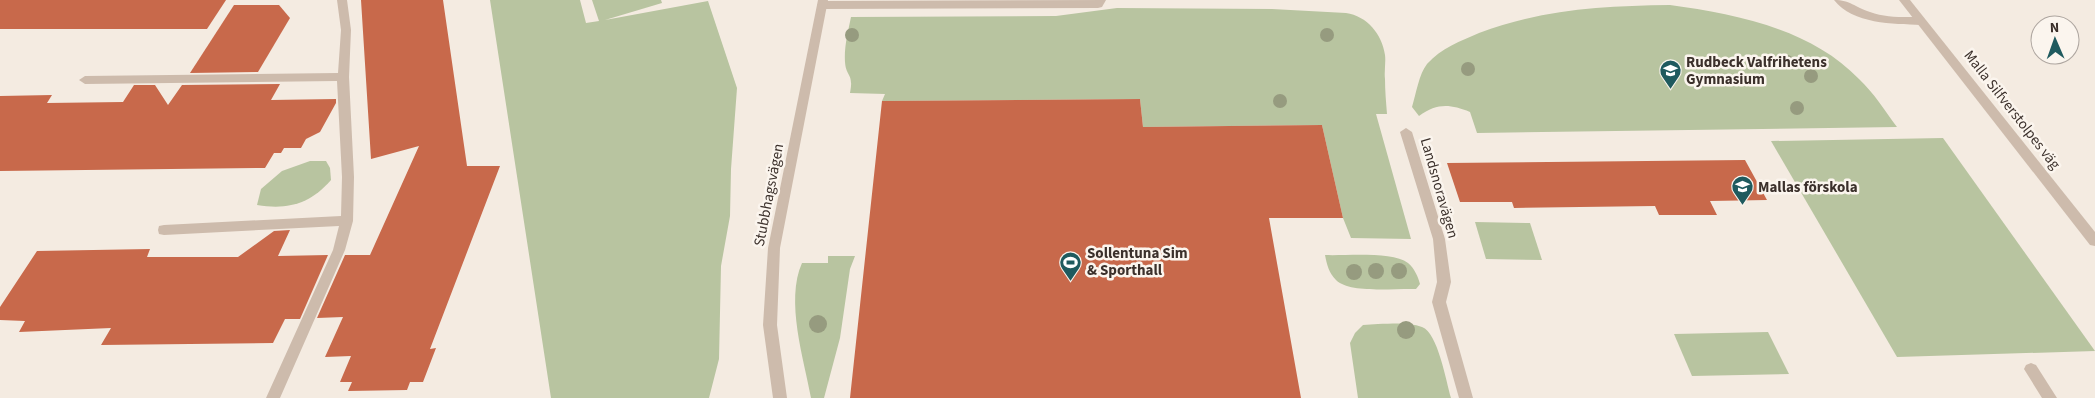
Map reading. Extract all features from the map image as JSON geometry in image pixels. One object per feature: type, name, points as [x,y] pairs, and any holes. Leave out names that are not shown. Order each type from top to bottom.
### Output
[{"type":"street","points":[[273,398],[340,250],[347,221],[348,177],[343,77],[346,30],[342,0]]},
{"type":"street","points":[[822,3],[1098,4],[1101,0]]},
{"type":"street","points":[[1839,0],[1847,7],[1888,21],[1921,21]]},
{"type":"street","name":"Malla Silfverstolpes väg","points":[[1904,0],[2095,241]]},
{"type":"street","name":"Stubbhagsvägen","points":[[780,398],[770,325],[774,248],[822,3]]},
{"type":"street","points":[[85,80],[343,77]]},
{"type":"street","name":"Landsnoravägen","points":[[1406,132],[1439,239],[1444,282],[1439,302],[1466,398]]},
{"type":"street","points":[[164,230],[347,221]]},
{"type":"street","points":[[2031,369],[2050,398]]},
{"type":"green space","points":[[490,0],[580,0],[586,23],[599,21],[592,0],[661,0],[662,3],[605,20],[708,1],[737,88],[731,169],[730,216],[721,266],[719,359],[709,398],[551,398]]},
{"type":"green space","name":"Rudbeck Valfrihetens Gymnasium","points":[[1670,5],[1746,19],[1796,36],[1840,62],[1864,84],[1897,127],[1477,133],[1470,112],[1456,107],[1444,106],[1432,109],[1419,116],[1412,107],[1420,79],[1427,64],[1445,49],[1479,33],[1526,19],[1573,10],[1621,6]]},
{"type":"green space","points":[[1117,8],[1272,9],[1346,13],[1367,22],[1381,40],[1385,55],[1387,114],[1376,114],[1411,239],[1351,238],[1343,218],[1322,125],[1143,127],[1140,99],[882,101],[885,94],[850,93],[851,82],[845,56],[851,17],[1056,16]]},
{"type":"green space","points":[[1943,138],[2095,351],[1897,357],[1771,141]]},
{"type":"green space","points":[[310,161],[326,161],[330,168],[331,180],[315,195],[307,200],[288,206],[257,205],[261,189],[282,171]]},
{"type":"green space","points":[[1475,222],[1530,223],[1542,260],[1486,259]]},
{"type":"green space","points":[[1325,255],[1380,255],[1401,259],[1413,268],[1420,284],[1416,289],[1362,289],[1352,287],[1336,280],[1329,269]]},
{"type":"green space","points":[[828,256],[855,256],[850,269],[840,338],[824,398],[811,398],[798,330],[795,295],[797,278],[802,263],[828,263]]},
{"type":"green space","points":[[1412,324],[1428,331],[1437,348],[1451,398],[1358,398],[1350,343],[1355,333],[1363,325]]},
{"type":"green space","points":[[1768,332],[1789,374],[1692,376],[1674,334]]},
{"type":"building","points":[[0,0],[226,0],[207,29],[0,29]]},
{"type":"building","points":[[361,0],[443,0],[467,166],[500,166],[430,349],[436,348],[423,382],[410,382],[407,390],[348,391],[352,382],[340,382],[351,356],[325,357],[343,317],[317,318],[345,255],[370,255],[419,146],[371,159]]},
{"type":"building","points":[[234,5],[279,5],[290,18],[258,72],[190,73]]},
{"type":"building","points":[[280,84],[271,100],[336,99],[336,103],[320,132],[306,139],[301,148],[284,148],[281,153],[274,153],[265,168],[0,171],[0,96],[52,95],[47,103],[123,102],[134,85],[155,85],[168,105],[182,85]]},
{"type":"building","name":"Sollentuna Sim & Sporthall","points":[[1140,99],[1143,127],[1322,125],[1343,218],[1269,218],[1301,398],[850,398],[882,101]]},
{"type":"building","points":[[1745,160],[1767,200],[1710,201],[1717,215],[1659,215],[1655,206],[1514,208],[1512,202],[1460,202],[1447,163]]},
{"type":"building","points":[[290,230],[278,256],[328,255],[300,319],[285,319],[273,343],[101,345],[111,328],[19,332],[25,321],[0,320],[0,307],[37,251],[150,249],[147,257],[238,257],[274,231]]},
{"type":"place","name":"Rudbeck Valfrihetens Gymnasium","points":[[1670,90]]},
{"type":"place","name":"Mallas förskola","points":[[1742,206]]},
{"type":"place","name":"Sollentuna Sim & Sporthall","points":[[1071,281]]}]
